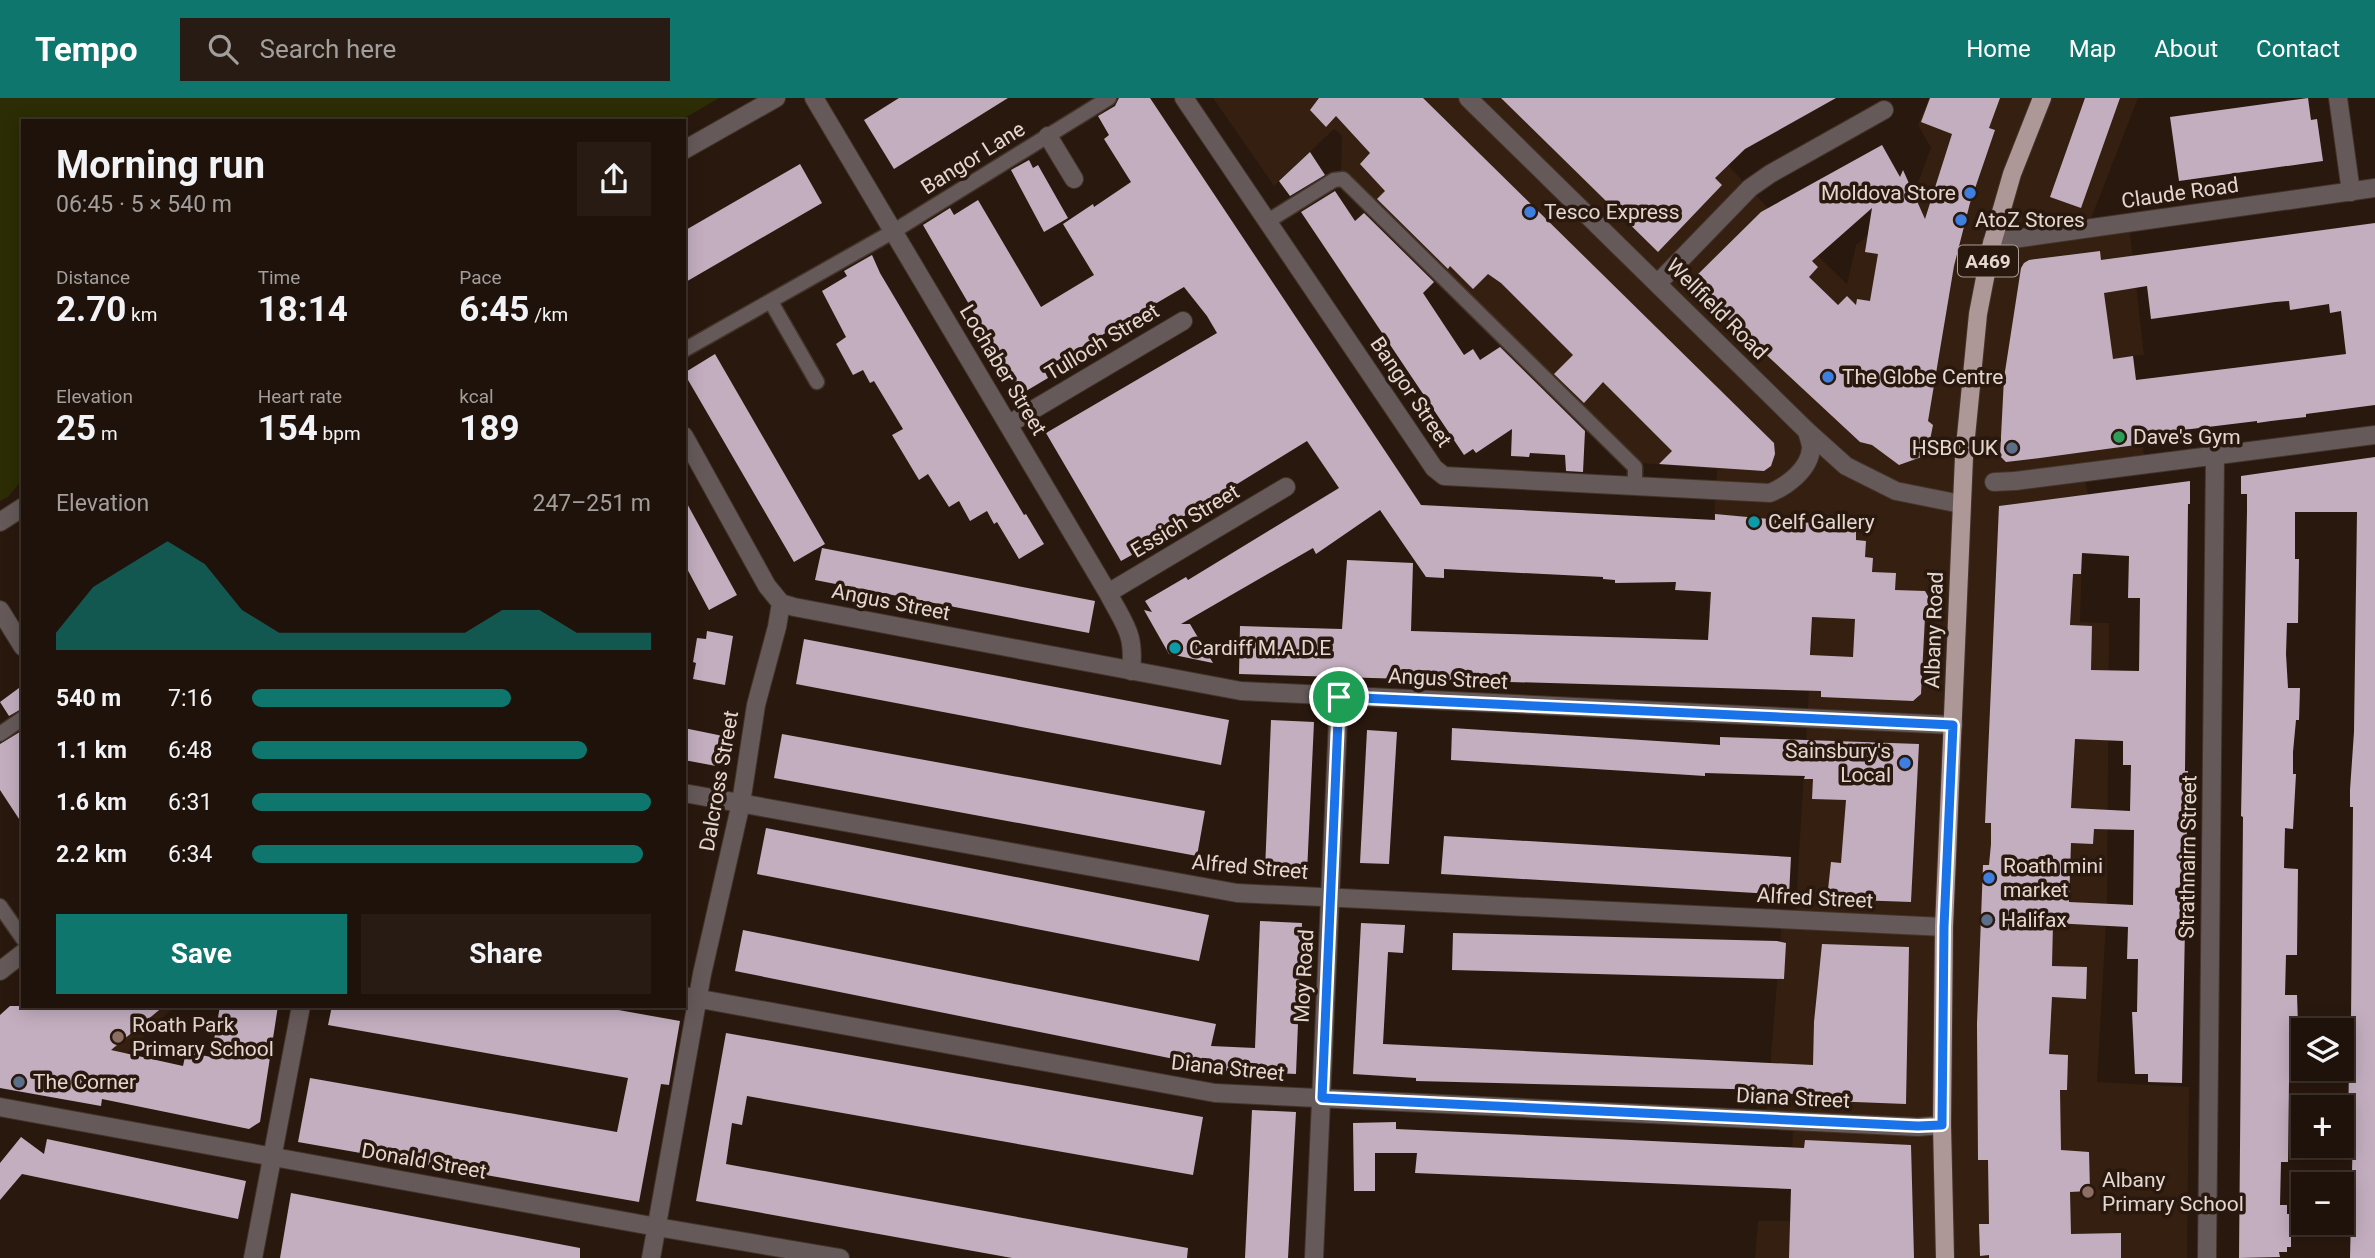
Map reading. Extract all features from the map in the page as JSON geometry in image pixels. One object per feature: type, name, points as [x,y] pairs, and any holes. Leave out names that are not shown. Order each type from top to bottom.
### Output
[{"type":"main road","name":"Albany Road","points":[[1945,1258],[1942,1125],[1944,927],[1961,504],[1973,348],[1992,242],[2012,174],[2042,98]]},
{"type":"street","points":[[686,149],[776,98]]},
{"type":"street","name":"Lochaber Street","points":[[814,98],[1108,593],[1132,638],[1131,671]]},
{"type":"street","name":"Bangor Street","points":[[1184,98],[1434,468],[1444,476],[1770,493],[1791,482],[1806,463],[1811,449],[1807,431]]},
{"type":"street","name":"Wellfield Road","points":[[1468,98],[1807,431],[1846,466],[1887,487],[1913,496],[1961,504]]},
{"type":"street","points":[[2338,98],[2351,191]]},
{"type":"street","points":[[1658,283],[1750,188],[1884,110]]},
{"type":"street","points":[[1048,136],[1074,179]]},
{"type":"street","name":"Claude Road","points":[[1992,242],[2375,188]]},
{"type":"street","name":"Tulloch Street","points":[[1009,424],[1183,321]]},
{"type":"street","points":[[1994,482],[2215,457],[2375,435]]},
{"type":"street","points":[[686,440],[766,586],[781,603]]},
{"type":"street","name":"Strathnairn Street","points":[[2207,1258],[2215,457]]},
{"type":"street","name":"Essich Street","points":[[1108,593],[1286,487]]},
{"type":"street","points":[[0,522],[21,508]]},
{"type":"street","name":"Angus Street","points":[[781,603],[1241,691],[1953,725]]},
{"type":"street","name":"Dalcross Street","points":[[651,1258],[691,997],[741,803],[756,705],[781,603]]},
{"type":"street","points":[[0,610],[21,644]]},
{"type":"street","name":"Moy Road","points":[[1314,1258],[1339,697]]},
{"type":"street","name":"Alfred Street","points":[[686,793],[1219,891],[1944,927]]},
{"type":"street","points":[[0,971],[21,955]]},
{"type":"street","name":"Diana Street","points":[[691,997],[1215,1093],[1942,1125]]},
{"type":"street","points":[[253,1258],[301,1008]]},
{"type":"street","name":"Donald Street","points":[[0,1107],[839,1258]]},
{"type":"lane","name":"Bangor Lane","points":[[686,349],[894,231],[1109,98]]},
{"type":"lane","points":[[1268,221],[1334,180],[1343,179],[1635,467],[1635,486]]},
{"type":"lane","points":[[771,302],[817,382]]},
{"type":"lane","points":[[0,734],[21,719]]},
{"type":"lane","points":[[0,906],[21,936]]},
{"type":"shaded area","points":[[0,98],[719,98],[679,119],[21,119],[21,481],[8,497],[0,501]]},
{"type":"shaded area","points":[[1213,98],[1674,98],[1670,103],[1768,208],[1847,284],[1856,245],[1876,229],[1905,234],[1916,188],[1931,148],[1918,125],[1929,98],[2138,98],[2087,229],[2129,223],[2144,355],[2133,356],[2145,465],[2084,474],[2088,494],[2087,533],[2082,558],[2080,622],[2109,623],[2107,905],[2097,1082],[2189,1087],[2187,1258],[1755,1258],[1758,1221],[1790,1221],[1793,1121],[1766,1119],[1782,919],[1795,919],[1812,620],[1708,614],[1717,469],[1640,463],[1341,172],[1342,136],[1334,129],[1274,186]]},
{"type":"shaded area","name":"Roath Park Primary School","points":[[71,1008],[173,1008],[115,1065]]},
{"type":"building","points":[[899,98],[1008,98],[894,169],[864,120]]},
{"type":"building","points":[[1119,98],[1150,98],[1421,505],[1715,520],[1715,514],[1856,527],[1856,540],[1866,541],[1865,557],[1873,558],[1872,572],[1896,573],[1895,590],[1925,591],[1929,598],[1929,611],[1925,617],[1921,694],[1913,701],[1821,697],[1821,691],[1239,674],[1240,626],[1342,629],[1347,560],[1413,563],[1411,631],[1708,640],[1711,592],[1675,590],[1676,582],[1615,583],[1615,580],[1603,577],[1444,569],[1444,578],[1426,577],[1380,510],[1316,554],[1313,548],[1181,624],[1190,624],[1213,663],[1169,654],[1144,610],[1152,612],[1145,601],[1186,577],[1188,580],[1339,488],[1307,441],[1143,539],[1148,546],[1121,561],[1046,433],[1217,333],[1207,316],[1184,287],[1061,359],[1062,361],[1045,372],[1048,378],[1021,394],[923,225],[950,208],[954,215],[978,200],[1041,307],[1094,275],[1063,224],[1131,182],[1104,139],[1109,135],[1098,116],[1115,106]],"holes":[[[1812,617],[1855,619],[1853,657],[1810,655]]]},
{"type":"building","points":[[1319,98],[1423,98],[1774,443],[1775,454],[1771,466],[1764,471],[1659,464],[1672,451],[1603,382],[1584,403],[1554,374],[1573,355],[1501,283],[1488,274],[1473,289],[1450,266],[1448,269],[1377,199],[1385,191],[1360,164],[1370,153],[1336,116],[1326,127],[1310,110]]},
{"type":"building","points":[[1501,98],[1836,98],[1745,149],[1715,178],[1722,185],[1658,252]]},
{"type":"building","points":[[1930,98],[2000,98],[1989,128],[1995,130],[1970,203],[1954,266],[1928,421],[1933,425],[1927,455],[1899,465],[1872,445],[1860,442],[1689,283],[1761,212],[1882,145],[1900,177],[1903,170],[1925,219],[1952,134],[1921,122]],"holes":[[[1872,208],[1865,252],[1878,254],[1870,301],[1857,299],[1856,305],[1847,296],[1838,305],[1809,277],[1818,267],[1812,261]]]},
{"type":"building","points":[[2085,98],[2120,98],[2081,208],[2050,197]]},
{"type":"building","points":[[2308,98],[2311,120],[2317,119],[2323,161],[2179,181],[2170,117]]},
{"type":"building","points":[[1310,152],[1325,175],[1290,196],[1279,181]]},
{"type":"building","points":[[1029,160],[1033,168],[1038,165],[1068,218],[1044,232],[1011,170]]},
{"type":"building","points":[[800,164],[822,203],[686,282],[686,230]]},
{"type":"building","points":[[1335,191],[1355,221],[1364,213],[1434,282],[1423,293],[1464,355],[1473,349],[1480,360],[1500,347],[1585,431],[1583,472],[1566,471],[1565,455],[1530,453],[1529,457],[1511,456],[1512,429],[1476,453],[1473,449],[1464,455],[1301,212]]},
{"type":"building","points":[[2375,223],[2375,405],[2306,414],[2306,417],[2142,435],[2143,444],[2006,462],[2000,456],[2004,378],[2021,268],[2029,260],[2100,251],[2101,260]],"holes":[[[2147,286],[2151,319],[2275,302],[2289,301],[2290,310],[2329,304],[2330,313],[2341,311],[2346,354],[2136,380],[2133,356],[2113,359],[2104,293]]]},
{"type":"building","points":[[872,255],[880,273],[1024,515],[1026,514],[1044,544],[1019,559],[997,522],[994,524],[987,511],[970,521],[959,501],[949,507],[928,474],[919,480],[892,435],[903,429],[874,381],[870,383],[863,370],[853,375],[836,344],[846,337],[822,291],[847,276],[844,271]]},
{"type":"building","points":[[715,354],[825,544],[794,562],[686,376],[686,372]]},
{"type":"building","points":[[2375,457],[2375,1258],[2350,1258],[2351,1235],[2354,1235],[2354,1095],[2349,1095],[2349,1081],[2354,1081],[2354,1018],[2351,1018],[2353,807],[2350,807],[2350,790],[2354,732],[2357,512],[2295,512],[2295,559],[2299,559],[2298,623],[2287,623],[2286,654],[2288,688],[2300,688],[2299,720],[2296,720],[2293,752],[2293,774],[2296,774],[2293,829],[2285,828],[2284,868],[2298,869],[2297,955],[2286,955],[2285,995],[2297,995],[2298,1018],[2291,1018],[2291,1081],[2300,1082],[2289,1082],[2288,1162],[2281,1162],[2280,1205],[2287,1205],[2287,1214],[2291,1214],[2291,1247],[2287,1247],[2287,1252],[2279,1252],[2280,1257],[2239,1258],[2241,816],[2247,511],[2247,494],[2241,494],[2241,476]]},
{"type":"building","points":[[2190,481],[2182,1083],[2148,1082],[2148,1074],[2135,1074],[2132,1012],[2137,1012],[2138,959],[2127,959],[2128,927],[2053,923],[2052,966],[2087,967],[2086,999],[2052,997],[2049,1054],[2068,1055],[2067,1090],[2060,1090],[2061,1150],[2089,1152],[2090,1191],[2070,1192],[2071,1234],[2121,1233],[2121,1258],[1980,1256],[1979,1224],[1989,1224],[1988,1160],[1978,1160],[1977,1024],[1983,865],[1989,865],[1991,844],[1991,823],[1985,823],[1999,506]],"holes":[[[2082,553],[2129,556],[2128,598],[2140,598],[2139,671],[2091,670],[2092,626],[2070,625],[2073,574],[2081,574]],[[2075,739],[2123,741],[2123,765],[2131,765],[2130,811],[2071,808]],[[2094,829],[2134,830],[2133,905],[2069,902],[2071,843],[2093,844]]]},
{"type":"building","points":[[686,502],[737,595],[709,610],[686,567]]},
{"type":"building","points":[[822,548],[1095,601],[1089,633],[815,580]]},
{"type":"building","points":[[707,631],[733,636],[725,685],[693,679],[697,638],[706,639]]},
{"type":"building","points":[[804,639],[1229,720],[1221,765],[796,684]]},
{"type":"building","points":[[21,686],[21,709],[9,716],[0,702]]},
{"type":"building","points":[[1271,720],[1314,722],[1307,873],[1265,871]]},
{"type":"building","points":[[686,728],[723,736],[716,766],[686,760]]},
{"type":"building","points":[[1452,728],[1720,745],[1720,737],[1919,744],[1911,902],[1827,899],[1831,862],[1841,863],[1846,800],[1812,799],[1813,779],[1804,779],[1805,776],[1705,773],[1705,776],[1451,760]]},
{"type":"building","points":[[1367,730],[1397,732],[1389,864],[1360,863]]},
{"type":"building","points":[[21,731],[21,822],[0,790],[0,744]]},
{"type":"building","points":[[782,734],[1205,811],[1197,856],[774,778]]},
{"type":"building","points":[[766,828],[1209,915],[1199,961],[757,874]]},
{"type":"building","points":[[1444,836],[1791,857],[1789,895],[1441,874]]},
{"type":"building","points":[[1260,921],[1302,923],[1296,1074],[1209,1070],[1209,1066],[735,971],[743,930],[1216,1024],[1211,1046],[1255,1048]]},
{"type":"building","points":[[1361,923],[1405,925],[1403,953],[1388,952],[1383,1044],[1813,1065],[1814,1022],[1822,944],[1909,947],[1906,1104],[1804,1100],[1804,1095],[1770,1090],[1416,1081],[1416,1078],[1353,1074]]},
{"type":"building","points":[[1453,933],[1777,941],[1786,943],[1784,979],[1452,970]]},
{"type":"building","points":[[10,1006],[162,1008],[111,1050],[183,1066],[186,1052],[211,1057],[220,1008],[278,1008],[260,1122],[249,1129],[102,1099],[101,1106],[0,1088],[0,1015]]},
{"type":"building","points":[[332,1008],[607,1008],[680,1021],[669,1085],[661,1084],[639,1202],[298,1142],[310,1078],[617,1132],[628,1078],[328,1025]]},
{"type":"building","points":[[726,1033],[1203,1117],[1193,1175],[747,1096],[742,1125],[732,1123],[726,1164],[1188,1248],[1187,1258],[1012,1258],[696,1201]]},
{"type":"building","points":[[1252,1110],[1296,1112],[1288,1258],[1245,1258]]},
{"type":"building","points":[[1396,1122],[1396,1129],[1804,1148],[1805,1140],[1911,1145],[1914,1258],[1789,1258],[1791,1189],[1415,1173],[1417,1153],[1375,1153],[1375,1191],[1354,1191],[1353,1123]]},
{"type":"building","points":[[21,1137],[44,1154],[47,1139],[246,1181],[238,1219],[22,1174],[0,1200],[0,1163]]},
{"type":"building","points":[[291,1193],[580,1248],[580,1258],[280,1258]]},
{"type":"place","name":"Moldova Store","points":[[1970,193]]},
{"type":"place","name":"Tesco Express","points":[[1530,212]]},
{"type":"place","name":"AtoZ Stores","points":[[1961,220]]},
{"type":"place","name":"The Globe Centre","points":[[1828,377]]},
{"type":"place","name":"Dave's Gym","points":[[2119,437]]},
{"type":"place","name":"HSBC UK","points":[[2012,448]]},
{"type":"place","name":"Celf Gallery","points":[[1754,522]]},
{"type":"place","name":"Cardiff M.A.D.E","points":[[1175,648]]},
{"type":"place","name":"Sainsbury's Local","points":[[1905,763]]},
{"type":"place","name":"Roath mini market","points":[[1989,878]]},
{"type":"place","name":"Halifax","points":[[1987,920]]},
{"type":"place","name":"Roath Park Primary School","points":[[118,1037]]},
{"type":"place","name":"The Corner","points":[[19,1082]]},
{"type":"place","name":"Albany Primary School","points":[[2088,1192]]},
{"type":"route","points":[[1339,697],[1953,725],[1944,927],[1942,1125],[1322,1098],[1339,697]]}]
